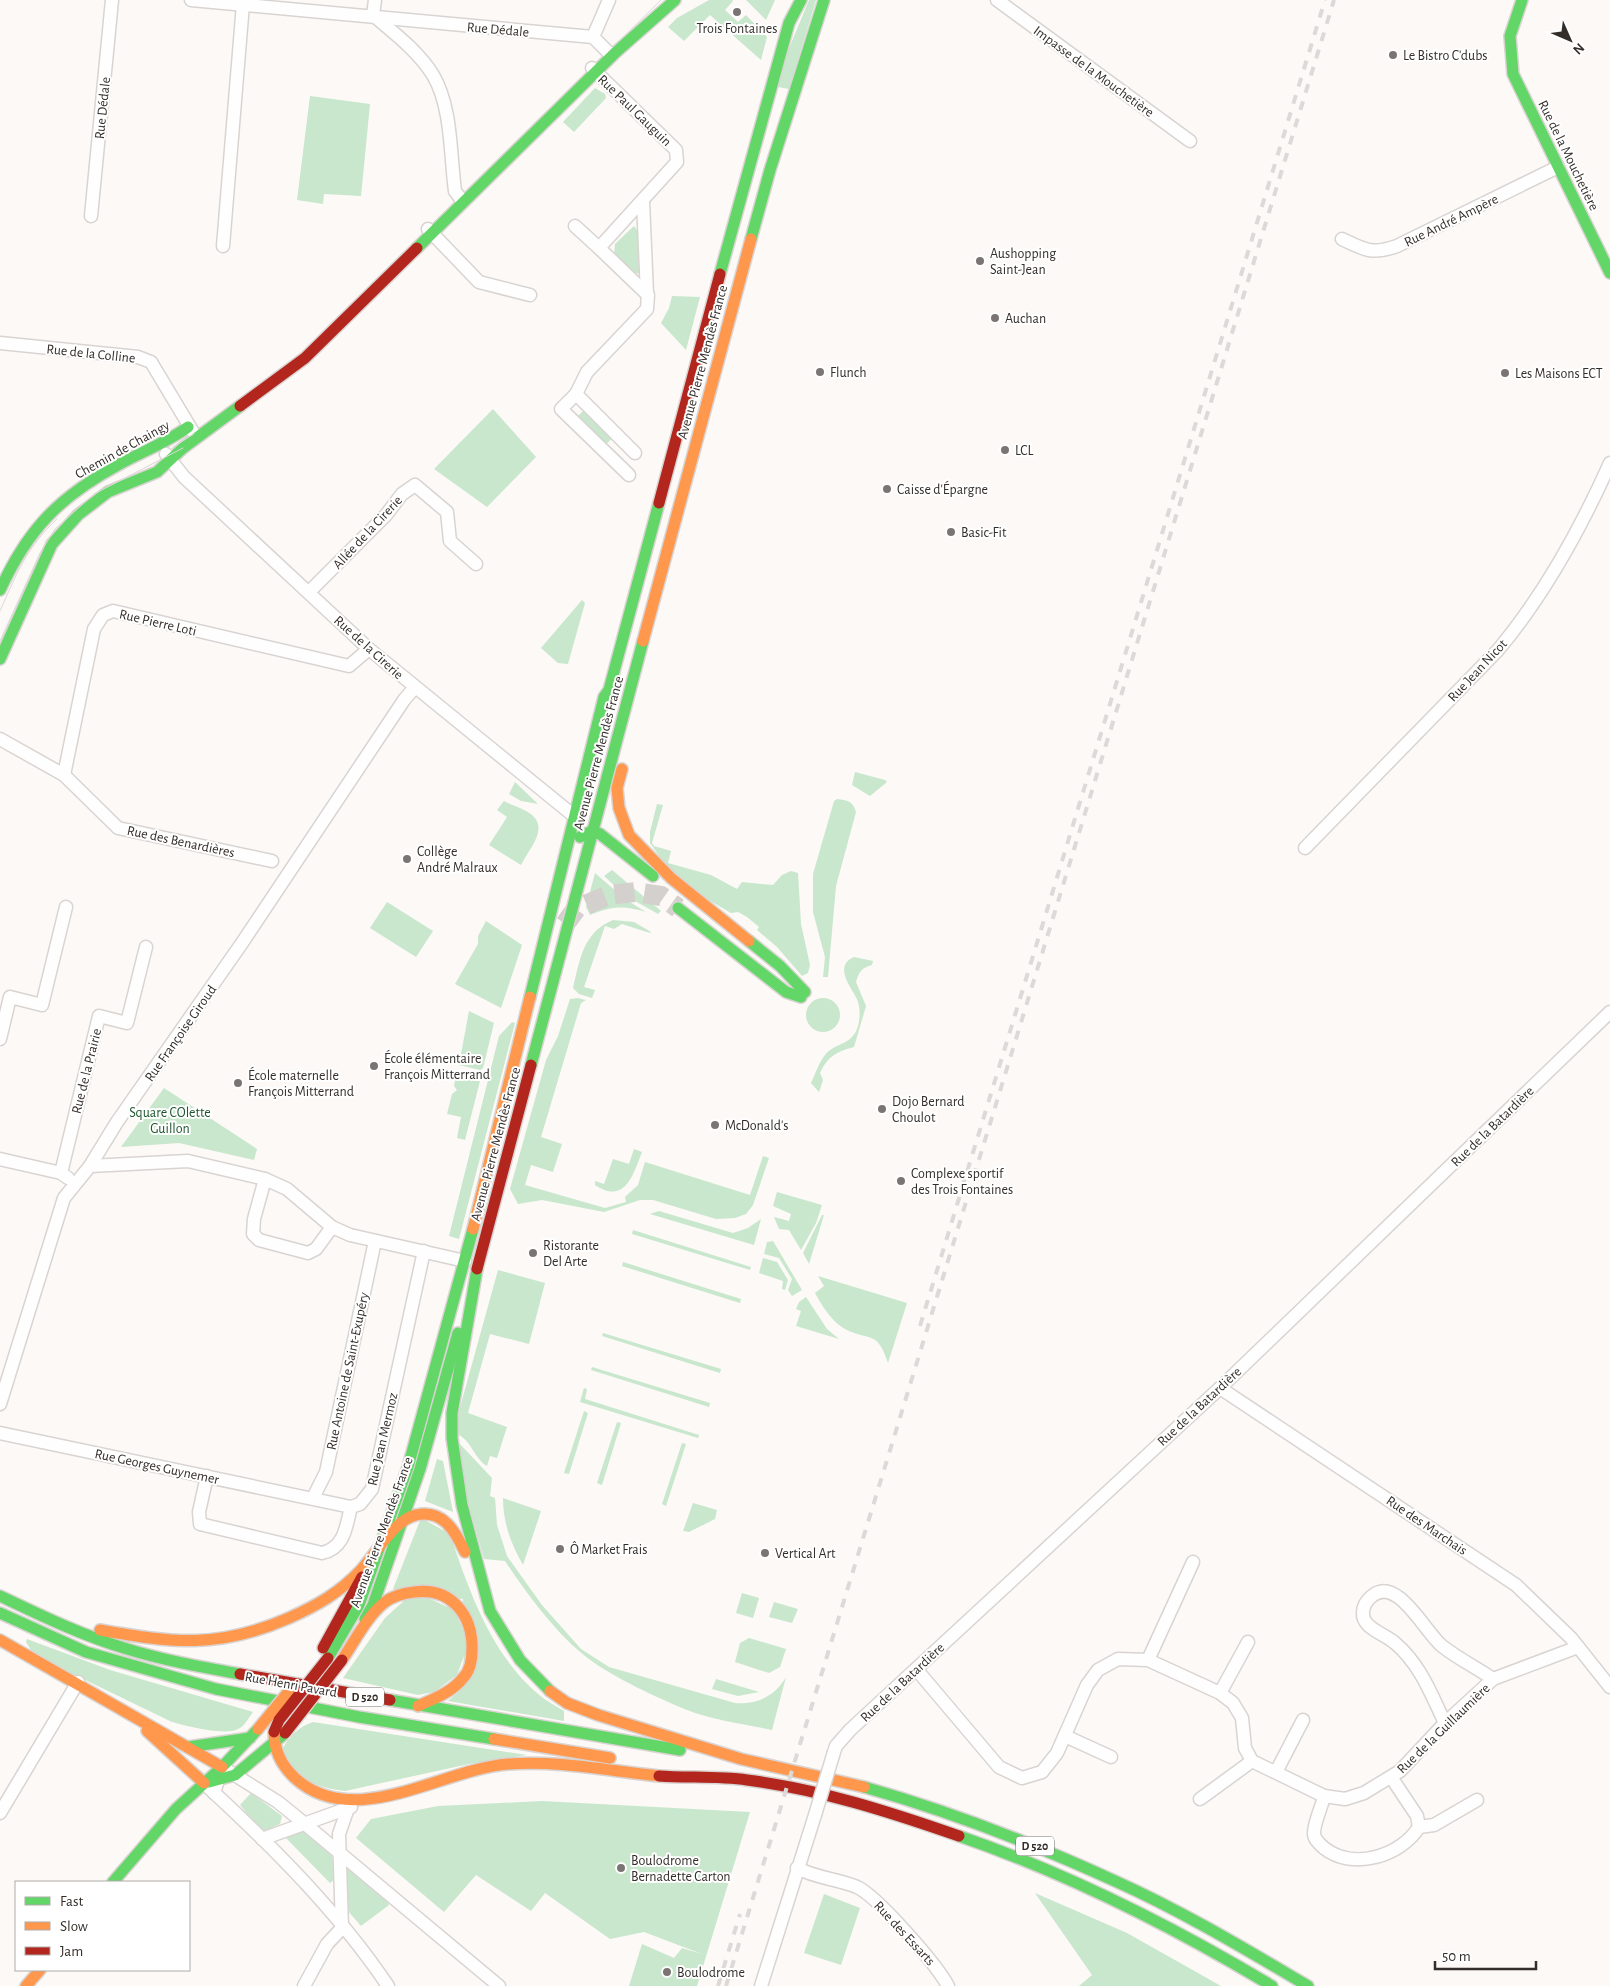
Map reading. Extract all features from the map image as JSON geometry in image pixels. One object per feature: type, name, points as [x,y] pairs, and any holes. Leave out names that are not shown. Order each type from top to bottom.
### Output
[{"type":"main road","points":[[193,433],[305,358],[461,200],[594,70],[675,0]]},
{"type":"main road","name":"Avenue Pierre Mendès France","points":[[322,1659],[359,1605],[408,1467],[465,1261],[604,697],[609,690],[661,500],[788,23],[801,0]]},
{"type":"main road","name":"Avenue Pierre Mendès France","points":[[279,1732],[342,1660],[373,1606],[420,1469],[479,1260],[592,831],[628,704],[728,321],[770,170],[824,0]]},
{"type":"main road","name":"Rue de la Mouchetière","points":[[1522,0],[1515,16],[1510,47],[1514,74],[1610,273]]},
{"type":"main road","name":"Chemin de Chaingy","points":[[0,590],[21,547],[45,520],[98,476],[193,433]]},
{"type":"main road","name":"Chemin de Chaingy","points":[[0,659],[46,558],[62,531],[108,492],[120,485],[157,472],[183,448],[193,433]]},
{"type":"main road","points":[[628,704],[633,726],[628,743]]},
{"type":"main road","points":[[624,759],[617,788],[619,808],[629,835],[671,878],[780,966],[803,995],[786,992],[678,908]]},
{"type":"main road","points":[[567,843],[592,831],[600,834],[777,972],[788,977]]},
{"type":"main road","points":[[485,1179],[506,1117],[551,953]]},
{"type":"main road","points":[[479,1260],[455,1394],[452,1438],[462,1504],[490,1612]]},
{"type":"main road","points":[[54,1621],[181,1642],[208,1642],[248,1635],[278,1624],[336,1594],[403,1519],[418,1513],[427,1513],[446,1520],[455,1528],[490,1612],[520,1660],[542,1685],[568,1703],[598,1715],[741,1759]]},
{"type":"main road","points":[[342,1660],[386,1602],[418,1590],[436,1591],[453,1600],[468,1617],[474,1641],[470,1666],[464,1678],[454,1688],[418,1706]]},
{"type":"main road","name":"Rue Henri Pavard","points":[[0,1596],[54,1621],[122,1648],[199,1667],[625,1742],[741,1759]]},
{"type":"main road","name":"Rue Henri Pavard","points":[[0,1613],[86,1652],[216,1689],[359,1718],[726,1777]]},
{"type":"main road","points":[[0,1640],[78,1682],[222,1767]]},
{"type":"main road","points":[[114,1881],[176,1808],[222,1767],[322,1659]]},
{"type":"main road","points":[[204,1783],[235,1775],[273,1744],[279,1732],[280,1720],[322,1659]]},
{"type":"main road","points":[[122,1708],[204,1783]]},
{"type":"main road","points":[[188,1747],[250,1738]]},
{"type":"main road","points":[[273,1744],[277,1758],[291,1776],[318,1795],[342,1799],[374,1799],[491,1766],[535,1763],[672,1778],[726,1777]]},
{"type":"main road","name":"D 520","points":[[741,1759],[897,1794],[1026,1842],[1116,1881],[1238,1945],[1308,1986]]},
{"type":"main road","name":"D 520","points":[[726,1777],[796,1788],[838,1798],[928,1824],[1041,1866],[1182,1932],[1272,1986]]},
{"type":"main road","points":[[26,1986],[39,1971]]},
{"type":"street","name":"Rue Dédale","points":[[91,216],[112,0]]},
{"type":"street","name":"Rue Dédale","points":[[191,0],[593,37]]},
{"type":"street","points":[[375,0],[373,16],[405,42],[421,60],[432,75],[442,95],[454,190],[461,200]]},
{"type":"street","points":[[609,0],[593,37],[610,55]]},
{"type":"street","name":"Impasse de la Mouchetière","points":[[997,0],[1190,141]]},
{"type":"street","points":[[223,246],[243,4]]},
{"type":"street","name":"Rue Paul Gauguin","points":[[594,70],[676,150],[677,162],[599,248]]},
{"type":"street","name":"Rue André Ampère","points":[[1342,240],[1367,251],[1383,251],[1398,246],[1558,167]]},
{"type":"street","points":[[629,475],[561,409],[576,394],[587,372],[647,309],[643,201]]},
{"type":"street","points":[[576,226],[647,294]]},
{"type":"street","points":[[430,232],[479,282],[530,295]]},
{"type":"street","name":"Rue de la Colline","points":[[0,343],[138,356],[151,362],[193,433]]},
{"type":"street","points":[[576,394],[635,453]]},
{"type":"street","name":"Rue de la Cirerie","points":[[159,447],[184,477],[368,649],[592,831]]},
{"type":"street","name":"Rue Jean Nicot","points":[[1305,848],[1498,650],[1526,617],[1568,548],[1610,463]]},
{"type":"street","name":"Allée de la Cirerie","points":[[308,592],[386,515],[402,494],[415,485],[447,512],[450,541],[476,564]]},
{"type":"street","name":"Rue Pierre Loti","points":[[64,775],[94,629],[103,615],[113,611],[349,666],[368,649]]},
{"type":"street","name":"Rue Françoise Giroud","points":[[0,1404],[64,1198],[90,1166],[117,1122],[187,1024],[404,700],[415,687]]},
{"type":"street","name":"Rue des Benardières","points":[[0,740],[64,775],[118,828],[272,861]]},
{"type":"street","points":[[0,1039],[10,997],[42,1005],[66,908]]},
{"type":"street","name":"Rue de la Prairie","points":[[61,1173],[99,1016],[127,1023],[146,946]]},
{"type":"street","name":"Rue de la Batardière","points":[[761,1986],[836,1746],[850,1730],[1220,1388],[1610,1012]]},
{"type":"street","points":[[0,1159],[61,1173],[76,1184]]},
{"type":"street","points":[[90,1166],[188,1161],[264,1179],[287,1189],[332,1227],[374,1241],[465,1261]]},
{"type":"street","points":[[264,1179],[254,1220],[253,1234],[259,1240],[308,1253],[316,1248],[332,1227]]},
{"type":"street","name":"Rue Antoine de Saint-Exupéry","points":[[313,1498],[326,1472],[374,1241]]},
{"type":"street","name":"Rue Jean Mermoz","points":[[352,1506],[360,1504],[372,1489],[424,1251]]},
{"type":"street","name":"Rue des Marchais","points":[[1220,1388],[1516,1585],[1578,1647],[1610,1687]]},
{"type":"street","name":"Rue Georges Guynemer","points":[[0,1433],[352,1506]]},
{"type":"street","points":[[207,1476],[199,1512],[200,1524],[322,1553],[339,1546],[352,1506]]},
{"type":"street","points":[[1148,1660],[1193,1562]]},
{"type":"street","points":[[1445,1723],[1417,1665],[1394,1642],[1366,1623],[1362,1613],[1366,1601],[1375,1594],[1386,1590],[1397,1595],[1442,1646],[1494,1680]]},
{"type":"street","points":[[1220,1693],[1248,1642]]},
{"type":"street","name":"Rue de la Guillaumière","points":[[1252,1761],[1324,1796],[1345,1799],[1364,1793],[1391,1777],[1409,1763],[1445,1723],[1494,1680],[1578,1647]]},
{"type":"street","points":[[916,1669],[999,1767],[1022,1778],[1042,1772],[1057,1753],[1087,1685],[1098,1670],[1118,1659],[1148,1660],[1220,1693],[1233,1703],[1242,1718],[1244,1748],[1252,1761],[1200,1799]]},
{"type":"street","points":[[0,1813],[78,1682]]},
{"type":"street","points":[[1276,1772],[1303,1720]]},
{"type":"street","points":[[1065,1736],[1111,1757]]},
{"type":"street","points":[[214,1793],[222,1767],[305,1824],[499,1986]]},
{"type":"street","name":"Rue de la Guillaumière","points":[[1391,1777],[1418,1816],[1419,1827]]},
{"type":"street","points":[[204,1783],[300,1876],[371,1961],[388,1986]]},
{"type":"street","points":[[1324,1796],[1314,1832],[1316,1840],[1325,1849],[1343,1858],[1363,1860],[1376,1857],[1412,1837],[1419,1827],[1434,1825],[1477,1800]]},
{"type":"street","points":[[262,1839],[374,1799]]},
{"type":"street","points":[[304,1986],[327,1944],[342,1928],[340,1827],[348,1808]]},
{"type":"street","name":"Rue des Essarts","points":[[798,1868],[857,1887],[874,1899],[940,1971],[948,1986]]},
{"type":"green space","points":[[709,0],[732,0],[725,10],[738,22],[746,15],[767,37],[761,60],[710,15],[684,41],[668,27],[677,18]]},
{"type":"green space","points":[[746,0],[775,0],[766,20]]},
{"type":"green space","points":[[809,0],[816,0],[789,89],[778,87],[785,58]]},
{"type":"green space","points":[[595,88],[605,94],[606,98],[574,132],[563,122]]},
{"type":"green space","points":[[310,96],[370,104],[361,196],[324,194],[323,204],[297,200]]},
{"type":"green space","points":[[634,226],[637,230],[642,267],[640,273],[633,274],[614,254],[615,244]]},
{"type":"green space","points":[[672,296],[700,297],[686,350],[661,323],[669,308]]},
{"type":"green space","points":[[493,409],[536,457],[487,507],[434,469]]},
{"type":"green space","points":[[583,411],[612,438],[605,446],[576,418]]},
{"type":"green space","points":[[582,600],[585,603],[568,664],[558,663],[541,648]]},
{"type":"green space","points":[[855,772],[887,782],[870,796],[852,785]]},
{"type":"green space","points":[[515,782],[538,804],[521,801],[509,794]]},
{"type":"green space","points":[[837,799],[849,802],[853,805],[856,812],[836,886],[828,977],[823,977],[825,957],[813,912],[813,874],[834,801]]},
{"type":"green space","points":[[504,801],[526,811],[538,823],[537,836],[521,865],[489,845],[507,817],[497,810]]},
{"type":"green space","points":[[657,804],[663,805],[652,843],[654,846],[671,851],[668,863],[711,875],[737,889],[742,882],[773,885],[782,875],[791,871],[798,873],[801,924],[810,965],[808,973],[802,976],[777,947],[757,930],[759,927],[747,917],[738,912],[731,913],[707,899],[670,871],[650,843],[650,832]]},
{"type":"green space","points":[[612,870],[661,911],[658,914],[626,896],[604,876]]},
{"type":"green space","points":[[595,873],[625,899],[646,912],[631,908],[618,908],[590,915],[586,907]]},
{"type":"green space","points":[[387,902],[433,931],[416,957],[370,928]]},
{"type":"green space","points":[[613,920],[634,922],[651,932],[622,924],[614,929],[605,926],[584,987],[595,990],[592,998],[579,994],[573,988],[584,948],[595,932]]},
{"type":"green space","points":[[486,921],[522,945],[501,1008],[455,984],[478,944],[478,936]]},
{"type":"green space","points":[[854,957],[873,961],[872,965],[861,971],[856,982],[866,1006],[854,1047],[837,1053],[826,1062],[820,1073],[823,1080],[819,1092],[811,1083],[821,1061],[834,1047],[849,1040],[857,1030],[860,1010],[844,971],[848,961]]},
{"type":"green space","points":[[823,998],[835,1003],[840,1015],[835,1027],[823,1032],[811,1027],[806,1015],[811,1003]]},
{"type":"green space","points":[[570,999],[586,1000],[581,1003],[541,1137],[562,1144],[553,1172],[531,1165],[525,1185],[605,1208],[626,1202],[625,1197],[638,1185],[645,1162],[750,1195],[763,1156],[769,1158],[753,1205],[746,1214],[735,1218],[716,1219],[653,1200],[640,1200],[604,1212],[542,1200],[518,1204],[510,1189],[546,1060],[558,1036]]},
{"type":"green space","points":[[469,1011],[494,1023],[483,1068],[480,1070],[459,1065]]},
{"type":"green space","points":[[512,1022],[515,1023],[459,1239],[449,1236],[499,1036]]},
{"type":"green space","points":[[456,1075],[480,1081],[465,1140],[457,1138],[461,1117],[447,1114],[452,1094],[457,1090],[454,1086]]},
{"type":"green space","name":"Square COlette Guillon","points":[[164,1088],[257,1149],[254,1160],[179,1143],[121,1147]]},
{"type":"green space","points":[[634,1149],[642,1152],[635,1170],[626,1185],[614,1192],[595,1185],[595,1181],[604,1184],[613,1159],[629,1164]]},
{"type":"green space","points":[[777,1192],[822,1205],[816,1223],[801,1250],[789,1230],[779,1229],[774,1217],[789,1221],[791,1214],[773,1206]]},
{"type":"green space","points":[[659,1211],[733,1233],[748,1228],[761,1219],[754,1245],[650,1214]]},
{"type":"green space","points":[[822,1215],[824,1215],[809,1264],[803,1253]]},
{"type":"green space","points":[[633,1230],[751,1267],[750,1270],[632,1234]]},
{"type":"green space","points":[[773,1241],[802,1290],[792,1296],[788,1290],[792,1279],[779,1258],[764,1254],[767,1242]]},
{"type":"green space","points":[[763,1258],[777,1262],[788,1280],[785,1290],[782,1289],[783,1281],[759,1273]]},
{"type":"green space","points":[[623,1262],[741,1299],[740,1303],[622,1266]]},
{"type":"green space","points":[[498,1270],[545,1283],[529,1344],[490,1334],[468,1413],[507,1427],[497,1458],[490,1456],[487,1466],[459,1435],[459,1411]]},
{"type":"green space","points":[[818,1276],[907,1303],[888,1363],[884,1352],[876,1341],[845,1329],[828,1313],[815,1293],[824,1286]]},
{"type":"green space","points":[[806,1297],[827,1329],[839,1339],[796,1326],[801,1311],[796,1309],[799,1302]]},
{"type":"green space","points":[[603,1333],[721,1369],[720,1373],[602,1336]]},
{"type":"green space","points":[[592,1367],[710,1403],[709,1407],[591,1370]]},
{"type":"green space","points":[[584,1388],[587,1389],[585,1399],[699,1435],[698,1438],[580,1402]]},
{"type":"green space","points":[[584,1411],[588,1413],[569,1474],[564,1473]]},
{"type":"green space","points":[[617,1422],[621,1423],[602,1485],[597,1483]]},
{"type":"green space","points":[[458,1442],[492,1478],[490,1496],[495,1498],[497,1525],[507,1556],[542,1605],[581,1649],[609,1667],[735,1703],[758,1701],[765,1698],[782,1684],[786,1677],[772,1730],[718,1719],[687,1710],[649,1693],[600,1666],[565,1638],[543,1613],[505,1561],[484,1559],[467,1499]]},
{"type":"green space","points":[[682,1443],[686,1444],[666,1506],[662,1504]]},
{"type":"green space","points":[[437,1459],[443,1461],[453,1512],[425,1501]]},
{"type":"green space","points":[[503,1498],[541,1511],[523,1565],[508,1533],[504,1516]]},
{"type":"green space","points":[[693,1503],[717,1510],[715,1519],[689,1532],[683,1531]]},
{"type":"green space","points":[[421,1518],[450,1534],[474,1599],[495,1641],[507,1660],[522,1678],[541,1697],[564,1711],[564,1721],[448,1701],[464,1687],[463,1599],[393,1589]]},
{"type":"green space","points":[[742,1593],[759,1598],[753,1618],[736,1613]]},
{"type":"green space","points":[[407,1598],[428,1598],[454,1610],[469,1642],[457,1675],[434,1692],[418,1695],[343,1678],[385,1618]]},
{"type":"green space","points":[[774,1602],[798,1609],[792,1623],[769,1617]]},
{"type":"green space","points":[[749,1638],[786,1649],[780,1667],[769,1673],[735,1662],[740,1643]]},
{"type":"green space","points":[[27,1639],[110,1670],[253,1712],[242,1727],[226,1731],[207,1730],[172,1722],[48,1662],[31,1650],[26,1642]]},
{"type":"green space","points":[[716,1679],[759,1692],[738,1696],[712,1689]]},
{"type":"green space","points":[[313,1722],[527,1755],[469,1764],[345,1791],[338,1790],[314,1784],[299,1776],[286,1760],[283,1748],[289,1739],[303,1726]]},
{"type":"green space","points":[[251,1793],[282,1816],[280,1824],[262,1832],[240,1805]]},
{"type":"green space","points":[[542,1801],[750,1812],[697,1986],[629,1986],[642,1944],[674,1958],[682,1948],[702,1954],[644,1932],[610,1939],[545,1893],[531,1911],[476,1875],[444,1912],[356,1838],[371,1819],[438,1806]]},
{"type":"green space","points":[[301,1828],[332,1856],[335,1879],[330,1883],[286,1838]]},
{"type":"green space","points":[[350,1867],[385,1898],[389,1905],[361,1926],[348,1911],[346,1870]]},
{"type":"green space","points":[[1035,1893],[1127,1933],[1221,1986],[1079,1986],[1092,1975]]},
{"type":"green space","points":[[824,1894],[860,1908],[841,1965],[804,1953]]},
{"type":"tunnel","points":[[565,924],[576,909],[609,895],[635,892],[661,896],[678,908]]},
{"type":"tram line","points":[[608,52],[661,0]]},
{"type":"tram line","points":[[173,447],[194,434]]},
{"type":"tram line","points":[[0,641],[40,553],[55,529],[94,494],[183,448]]},
{"type":"tram line","points":[[0,611],[23,562],[37,540],[57,519]]},
{"type":"railway","points":[[920,1326],[1325,0]]},
{"type":"railway","points":[[726,1986],[1334,0]]},
{"type":"railway","points":[[718,1986],[740,1914]]},
{"type":"traffic: fast","points":[[417,248],[616,52],[675,0]]},
{"type":"traffic: fast","points":[[720,274],[789,23],[801,0]]},
{"type":"traffic: fast","points":[[751,239],[770,170],[824,0]]},
{"type":"traffic: fast","points":[[1522,0],[1510,36],[1513,74],[1610,273]]},
{"type":"traffic: fast","points":[[0,659],[52,544],[78,515],[108,492],[157,472],[183,448],[240,406]]},
{"type":"traffic: fast","points":[[0,590],[22,549],[34,532],[62,503],[97,477],[188,427]]},
{"type":"traffic: fast","points":[[530,997],[604,697],[609,690],[659,503]]},
{"type":"traffic: fast","points":[[531,1065],[643,641]]},
{"type":"traffic: fast","points":[[580,837],[592,831],[600,834],[653,876]]},
{"type":"traffic: fast","points":[[678,908],[786,992],[801,997]]},
{"type":"traffic: fast","points":[[749,941],[780,966],[805,992]]},
{"type":"traffic: fast","points":[[328,1658],[359,1605],[408,1467],[473,1229]]},
{"type":"traffic: fast","points":[[477,1269],[452,1413],[452,1438],[462,1505],[490,1611],[520,1660],[550,1691]]},
{"type":"traffic: fast","points":[[365,1619],[373,1605],[420,1469],[458,1333]]},
{"type":"traffic: fast","points":[[0,1596],[108,1643],[167,1660],[240,1674]]},
{"type":"traffic: fast","points":[[0,1613],[86,1652],[216,1689],[359,1717],[494,1739]]},
{"type":"traffic: fast","points":[[390,1700],[680,1750]]},
{"type":"traffic: fast","points":[[114,1881],[176,1809],[222,1767],[258,1729]]},
{"type":"traffic: fast","points":[[209,1782],[235,1775],[283,1735]]},
{"type":"traffic: fast","points":[[188,1747],[250,1738]]},
{"type":"traffic: fast","points":[[864,1787],[896,1796],[991,1829],[1115,1881],[1237,1944],[1308,1986]]},
{"type":"traffic: fast","points":[[959,1836],[1080,1884],[1158,1922],[1272,1986]]},
{"type":"traffic: slow","points":[[643,641],[751,239]]},
{"type":"traffic: slow","points":[[622,769],[617,788],[619,808],[629,835],[671,878],[749,941]]},
{"type":"traffic: slow","points":[[473,1229],[530,997]]},
{"type":"traffic: slow","points":[[100,1630],[151,1638],[196,1640],[218,1639],[264,1628],[289,1618],[328,1598],[361,1570],[393,1530],[408,1518],[416,1515],[434,1515],[447,1523],[465,1552]]},
{"type":"traffic: slow","points":[[342,1660],[367,1621],[379,1608],[395,1596],[414,1592],[427,1592],[439,1594],[449,1599],[464,1615],[469,1625],[472,1650],[470,1665],[465,1675],[454,1687],[418,1706]]},
{"type":"traffic: slow","points":[[0,1640],[222,1767]]},
{"type":"traffic: slow","points":[[258,1729],[290,1690]]},
{"type":"traffic: slow","points":[[550,1691],[567,1703],[598,1715],[741,1759],[864,1787]]},
{"type":"traffic: slow","points":[[147,1731],[204,1783]]},
{"type":"traffic: slow","points":[[274,1732],[275,1745],[279,1757],[295,1778],[318,1793],[344,1799],[371,1799],[399,1793],[482,1768],[508,1764],[546,1763],[659,1776]]},
{"type":"traffic: slow","points":[[494,1739],[610,1758]]},
{"type":"traffic: slow","points":[[26,1986],[39,1971]]},
{"type":"traffic: jam","points":[[240,406],[305,358],[417,248]]},
{"type":"traffic: jam","points":[[659,503],[720,274]]},
{"type":"traffic: jam","points":[[477,1269],[531,1065]]},
{"type":"traffic: jam","points":[[323,1648],[362,1577]]},
{"type":"traffic: jam","points":[[274,1732],[279,1720],[328,1658]]},
{"type":"traffic: jam","points":[[285,1733],[342,1660]]},
{"type":"traffic: jam","points":[[240,1674],[390,1700]]},
{"type":"traffic: jam","points":[[659,1776],[736,1779],[801,1789],[881,1810],[959,1836]]},
{"type":"place","name":"Trois Fontaines","points":[[737,12]]},
{"type":"place","name":"Le Bistro C'dubs","points":[[1393,55]]},
{"type":"place","name":"Aushopping Saint-Jean","points":[[980,261]]},
{"type":"place","name":"Auchan","points":[[995,318]]},
{"type":"place","name":"Flunch","points":[[820,372]]},
{"type":"place","name":"Les Maisons ECT","points":[[1505,373]]},
{"type":"place","name":"LCL","points":[[1005,450]]},
{"type":"place","name":"Caisse d'Épargne","points":[[887,489]]},
{"type":"place","name":"Basic-Fit","points":[[951,532]]},
{"type":"place","name":"Collège André Malraux","points":[[407,859]]},
{"type":"place","name":"École élémentaire François Mitterrand","points":[[374,1066]]},
{"type":"place","name":"École maternelle François Mitterrand","points":[[238,1083]]},
{"type":"place","name":"Dojo Bernard Choulot","points":[[882,1109]]},
{"type":"place","name":"McDonald's","points":[[715,1125]]},
{"type":"place","name":"Complexe sportif des Trois Fontaines","points":[[901,1181]]},
{"type":"place","name":"Ristorante Del Arte","points":[[533,1253]]},
{"type":"place","name":"Ô Market Frais","points":[[560,1549]]},
{"type":"place","name":"Vertical Art","points":[[765,1553]]},
{"type":"place","name":"Boulodrome Bernadette Carton","points":[[621,1868]]},
{"type":"place","name":"Boulodrome","points":[[667,1972]]}]
